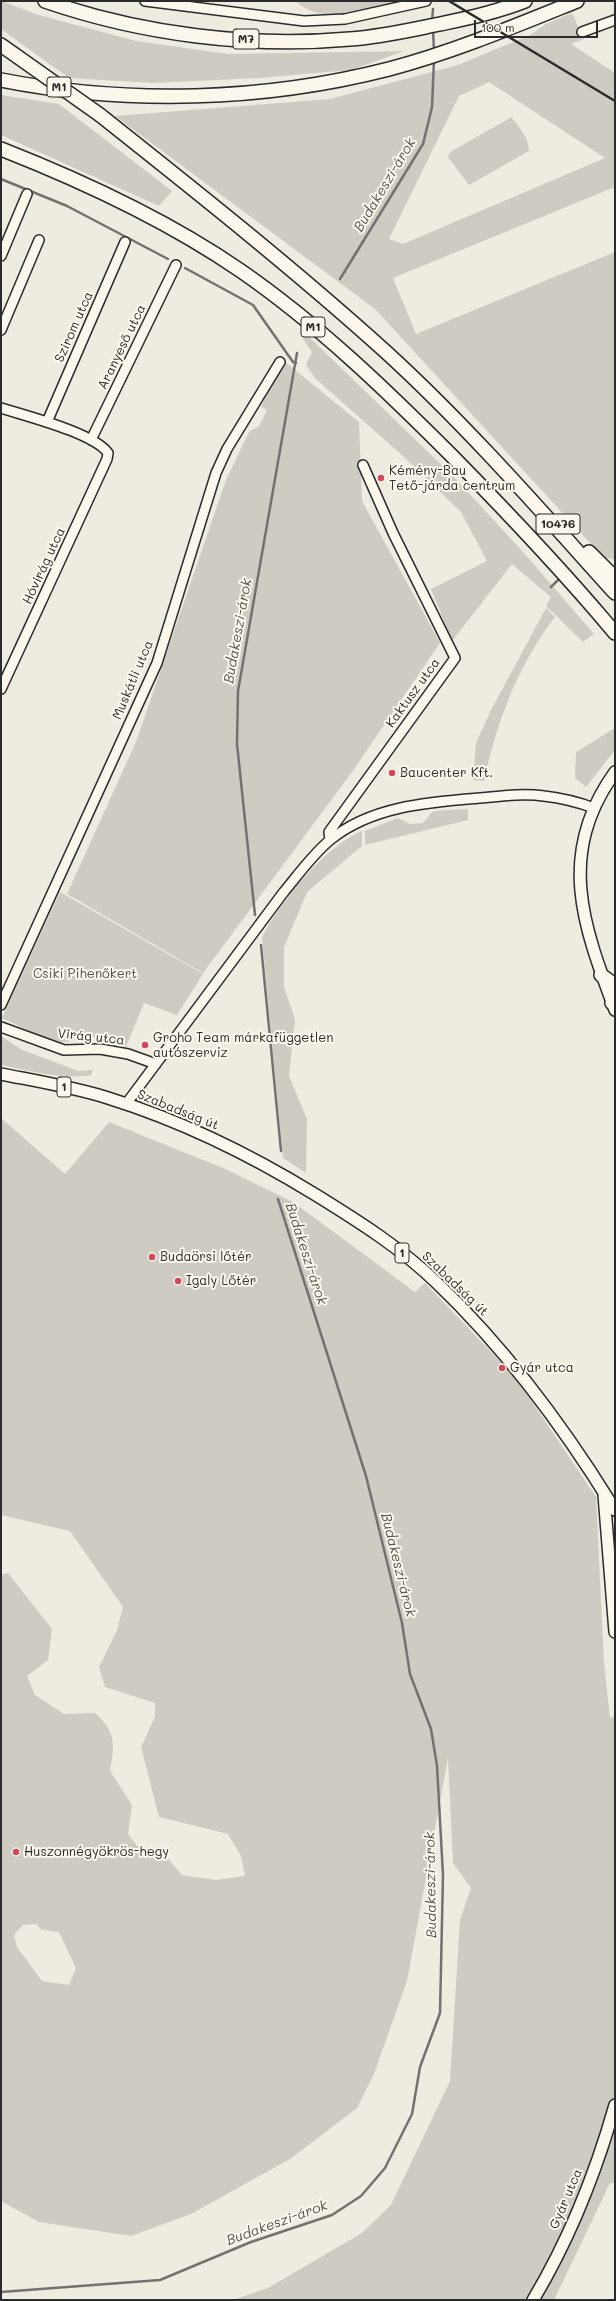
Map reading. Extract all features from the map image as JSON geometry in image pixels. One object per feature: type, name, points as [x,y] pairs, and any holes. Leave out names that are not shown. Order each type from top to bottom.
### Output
[{"type":"highway","name":"M7","points":[[45,1],[126,23],[187,34],[234,39],[310,41],[350,39],[432,26],[508,8],[525,1]]},
{"type":"highway","points":[[1,80],[88,92],[158,96],[208,95],[315,84],[355,76],[432,56],[576,1]]},
{"type":"highway","name":"M1","points":[[1,45],[100,115],[240,227],[387,353],[593,562],[615,593]]},
{"type":"highway","name":"M1","points":[[1,148],[132,206],[211,252],[278,298],[345,353],[400,403],[574,584],[615,633]]},
{"type":"highway","points":[[593,562],[615,578]]},
{"type":"highway","points":[[601,975],[615,986]]},
{"type":"main road","points":[[614,1005],[601,975],[584,918],[579,873],[584,839],[594,808],[615,772]]},
{"type":"main road","name":"Szabadság út","points":[[1,1074],[81,1091],[126,1104],[201,1134],[258,1161],[337,1208],[402,1253],[435,1281],[509,1359],[562,1428],[604,1492]]},
{"type":"main road","points":[[604,1492],[611,1539],[615,1632]]},
{"type":"main road","name":"1","points":[[604,1492],[615,1510]]},
{"type":"main road","name":"Gyár utca","points":[[532,2300],[553,2263],[582,2198],[601,2151],[615,2105]]},
{"type":"street","points":[[145,1],[304,21],[345,20],[426,1]]},
{"type":"street","points":[[582,32],[615,20]]},
{"type":"street","points":[[1,256],[27,194]]},
{"type":"street","points":[[1,330],[39,240]]},
{"type":"street","name":"Szirom utca","points":[[47,422],[125,242]]},
{"type":"street","name":"Aranyeső utca","points":[[91,440],[176,265]]},
{"type":"street","name":"Muskátli utca","points":[[1,1005],[157,663],[216,473],[227,449],[280,362]]},
{"type":"street","points":[[1,408],[47,422],[91,440]]},
{"type":"street","name":"Hóvirág utca","points":[[1,689],[104,466],[108,453],[104,448],[91,440]]},
{"type":"street","name":"Kaktusz utca","points":[[330,840],[329,832],[455,658],[393,534],[363,465]]},
{"type":"street","name":"Szabadság út","points":[[126,1104],[283,893],[330,840],[366,820],[406,806],[427,802],[524,794],[560,798],[594,808]]},
{"type":"street","name":"Virág utca","points":[[1,1027],[64,1050],[100,1049],[128,1054],[156,1064]]},
{"type":"green space","points":[[1,1],[39,15],[136,41],[228,54],[404,51],[351,70],[259,78],[153,83],[69,78],[1,29]]},
{"type":"green space","points":[[295,1],[409,1],[366,12],[335,15],[307,9]]},
{"type":"green space","points":[[572,13],[584,39],[571,44],[615,73],[615,187],[393,278],[416,334],[615,252],[615,559],[604,558],[375,309],[115,116],[330,99],[458,65],[530,35],[546,24]],"holes":[[[489,82],[605,158],[403,244],[389,239],[459,96]]]},
{"type":"green space","points":[[1,95],[59,104],[172,191],[159,206],[1,135]]},
{"type":"green space","points":[[512,118],[524,133],[529,146],[529,151],[469,185],[448,157],[450,152]]},
{"type":"green space","points":[[306,334],[454,477],[524,553],[594,634],[583,642],[546,606],[551,597],[512,564],[452,641],[431,589],[487,561],[461,512],[403,456],[316,379],[306,365],[312,352],[303,339]]},
{"type":"green space","points":[[284,361],[359,422],[362,501],[440,643],[352,772],[203,973],[67,894],[136,742],[226,480],[249,432],[259,426],[267,410],[261,407]]},
{"type":"green space","points":[[546,608],[555,617],[530,654],[510,694],[495,737],[484,781],[473,780],[476,743],[491,710]]},
{"type":"green space","points":[[615,728],[615,750],[586,787],[575,778],[576,752]]},
{"type":"green space","points":[[468,809],[468,820],[365,845],[365,831],[398,818],[410,824],[423,823],[433,811]]},
{"type":"green space","points":[[362,831],[362,846],[307,892],[284,947],[284,987],[295,1019],[289,1076],[307,1119],[306,1173],[283,1158],[262,937],[280,908],[305,876],[333,849],[348,838]]},
{"type":"green space","name":"Csiki Pihenőkert","points":[[60,892],[203,974],[177,1015],[144,1003],[126,1047],[80,1033],[72,1041],[55,1043],[2,1018]]},
{"type":"green space","points":[[1,1036],[22,1050],[79,1071],[92,1070],[92,1075],[58,1076],[1,1065]]},
{"type":"green space","points":[[1,1118],[65,1174],[109,1122],[223,1168],[293,1202],[415,1292],[425,1283],[516,1378],[596,1497],[604,1663],[610,1718],[615,1715],[615,2183],[610,2183],[554,2300],[233,2300],[268,2288],[362,2233],[391,2205],[450,2081],[460,1920],[471,1888],[453,1863],[448,1758],[407,1981],[374,2074],[357,2108],[290,2159],[191,2214],[131,2236],[39,2222],[1,2201],[1,1575],[8,1573],[52,1629],[48,1660],[27,1676],[35,1695],[64,1714],[95,1713],[107,1726],[113,1746],[110,1771],[132,1805],[128,1834],[138,1847],[163,1853],[182,1875],[216,1880],[245,1876],[241,1856],[228,1834],[159,1817],[141,1747],[155,1717],[155,1703],[105,1687],[99,1667],[117,1630],[123,1607],[70,1531],[1,1515]],"holes":[[[36,1924],[42,1930],[59,1932],[76,1968],[69,1985],[42,1981],[17,1947],[14,1935],[23,1925]]]},
{"type":"waterway","points":[[432,21],[433,9]]},
{"type":"waterway","points":[[433,30],[434,51]]},
{"type":"waterway","name":"Budakeszi-árok","points":[[340,279],[423,144],[432,107],[434,60]]},
{"type":"waterway","points":[[1,179],[67,206],[168,259]]},
{"type":"waterway","points":[[185,268],[253,305],[293,362],[296,363]]},
{"type":"waterway","name":"Budakeszi-árok","points":[[255,915],[237,744],[238,691],[297,353]]},
{"type":"waterway","points":[[551,587],[558,580]]},
{"type":"waterway","name":"Budakeszi-árok","points":[[261,945],[281,1151]]},
{"type":"waterway","name":"Budakeszi-árok","points":[[1,2292],[160,2280],[251,2242],[332,2215],[361,2196],[385,2168],[412,2114],[420,2067],[440,2013],[443,1875],[437,1766],[431,1729],[410,1674],[402,1623],[366,1476],[278,1199]]},
{"type":"railway","points":[[449,1],[615,101]]},
{"type":"place","name":"Kémény-Bau Tető-járda centrum","points":[[381,478]]},
{"type":"place","name":"Baucenter Kft.","points":[[392,773]]},
{"type":"place","name":"Groho Team márkafüggetlen autószerviz","points":[[145,1045]]},
{"type":"place","name":"Budaörsi lőtér","points":[[152,1257]]},
{"type":"place","name":"Igaly Lőtér","points":[[178,1281]]},
{"type":"place","name":"Gyár utca","points":[[502,1368]]},
{"type":"place","name":"Huszonnégyökrös-hegy","points":[[16,1852]]}]
